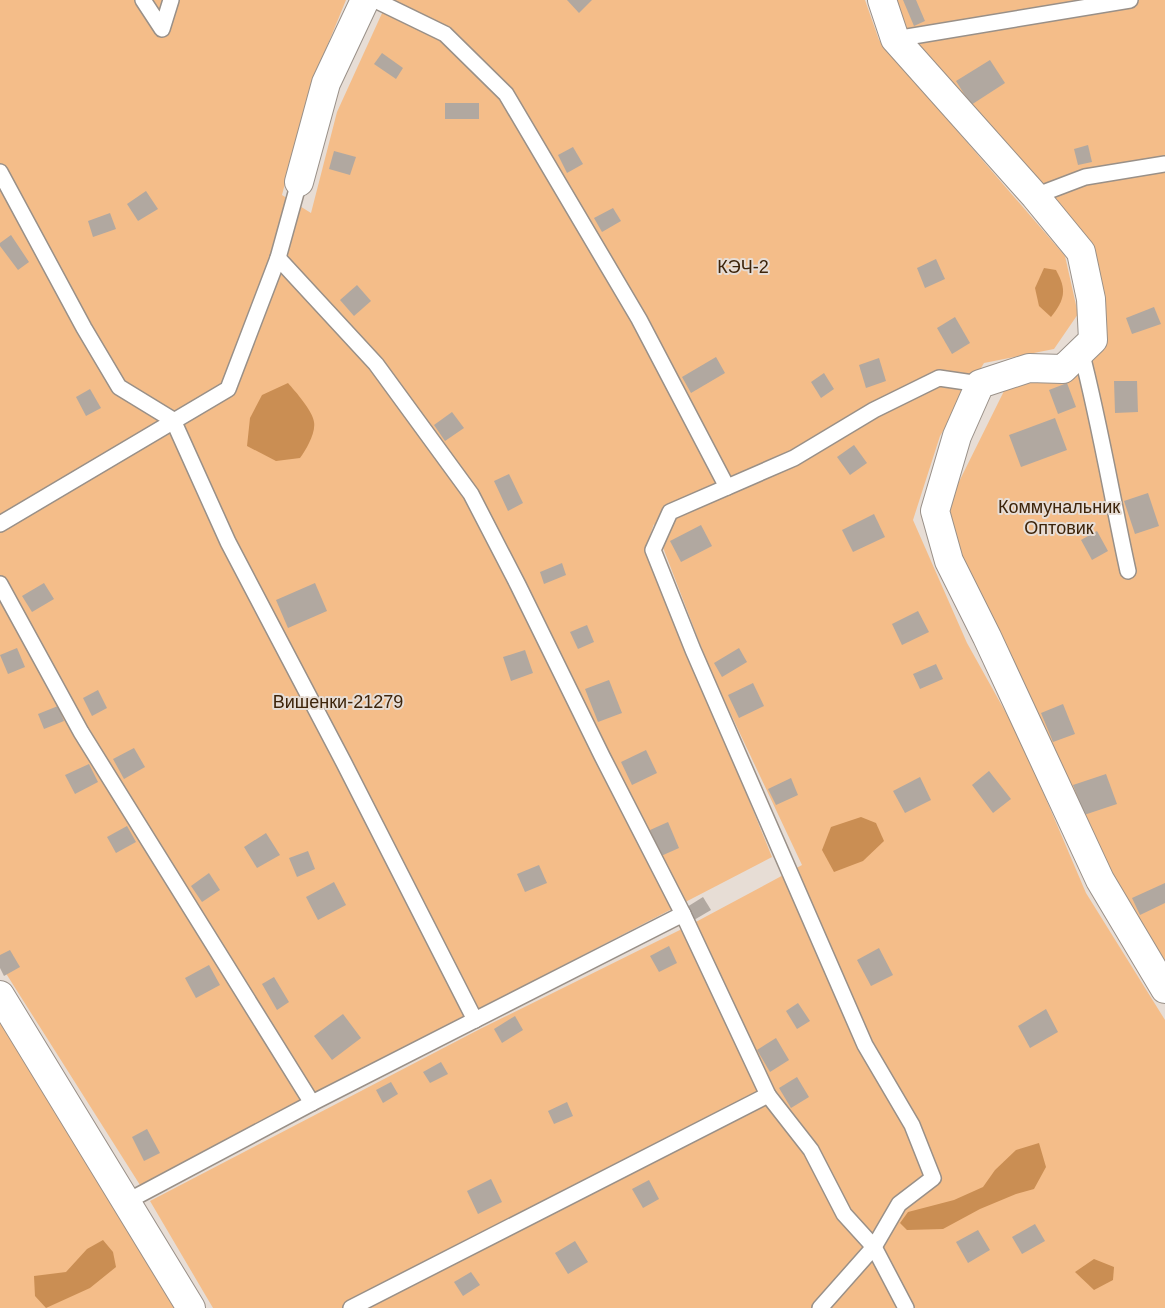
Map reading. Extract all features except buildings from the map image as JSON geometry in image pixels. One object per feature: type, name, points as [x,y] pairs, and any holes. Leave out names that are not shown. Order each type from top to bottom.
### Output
[{"type":"street","points":[[299,182],[326,83],[366,0]]},
{"type":"street","points":[[882,0],[895,39],[1035,196],[1081,252],[1090,299],[1093,340],[1063,369],[1029,368],[980,384],[957,436],[935,511],[949,561],[1046,761],[1100,880],[1165,989]]},
{"type":"street","points":[[0,995],[191,1308]]},
{"type":"lane","points":[[143,0],[162,29],[171,0]]},
{"type":"lane","points":[[374,0],[445,34],[506,94],[639,318],[727,487]]},
{"type":"lane","points":[[895,39],[1130,0]]},
{"type":"lane","points":[[1035,196],[1085,177],[1165,164]]},
{"type":"lane","points":[[0,172],[84,328],[119,386],[173,420],[228,542],[340,754],[475,1020]]},
{"type":"lane","points":[[0,524],[228,389],[278,258],[299,182]]},
{"type":"lane","points":[[278,258],[376,364],[470,494],[518,585],[602,756],[683,914],[768,1095],[811,1150],[844,1214],[874,1247],[906,1308]]},
{"type":"lane","points":[[1081,351],[1095,406],[1110,493],[1128,571]]},
{"type":"lane","points":[[820,1308],[874,1247],[899,1204],[933,1178],[912,1125],[866,1045],[693,650],[653,550],[670,512],[794,458],[874,410],[940,378],[980,384]]},
{"type":"lane","points":[[0,584],[81,732],[312,1102]]},
{"type":"lane","points":[[126,1202],[312,1102],[683,914]]},
{"type":"lane","points":[[351,1308],[768,1095]]},
{"type":"green space","points":[[0,0],[346,0],[310,88],[282,195],[311,213],[337,112],[388,0],[865,0],[879,40],[1065,256],[1078,314],[1054,349],[984,363],[940,436],[913,520],[967,643],[1020,738],[1086,893],[1165,1020],[1165,1308],[213,1308],[150,1201],[480,1029],[692,924],[802,865],[710,670],[654,524],[646,546],[772,857],[140,1185],[0,964]]},
{"type":"green space","name":"Коммунальник Оптовик","points":[[893,0],[1165,0],[1165,967],[1094,849],[942,516],[1005,389],[1078,372],[1092,247],[900,25]]},
{"type":"green space","points":[[0,1012],[178,1308],[0,1308]]},
{"type":"shaded area","points":[[1044,268],[1056,270],[1063,289],[1062,299],[1051,317],[1039,306],[1035,288]]},
{"type":"shaded area","points":[[288,383],[313,417],[314,431],[308,446],[300,458],[276,461],[247,446],[250,418],[262,395]]},
{"type":"shaded area","points":[[861,817],[876,823],[884,841],[863,861],[834,872],[822,850],[831,827]]},
{"type":"shaded area","points":[[1039,1143],[1046,1167],[1034,1189],[1016,1194],[980,1209],[943,1229],[907,1230],[900,1223],[908,1212],[954,1200],[983,1187],[995,1170],[1016,1150]]},
{"type":"shaded area","points":[[103,1240],[113,1252],[116,1267],[90,1288],[46,1308],[35,1296],[34,1276],[66,1272],[87,1249]]},
{"type":"shaded area","points":[[1094,1259],[1114,1267],[1113,1280],[1094,1290],[1075,1272]]},
{"type":"park label","name":"КЭЧ-2","points":[[743,267]]},
{"type":"park label","name":"Вишенки-21279","points":[[338,702]]}]
